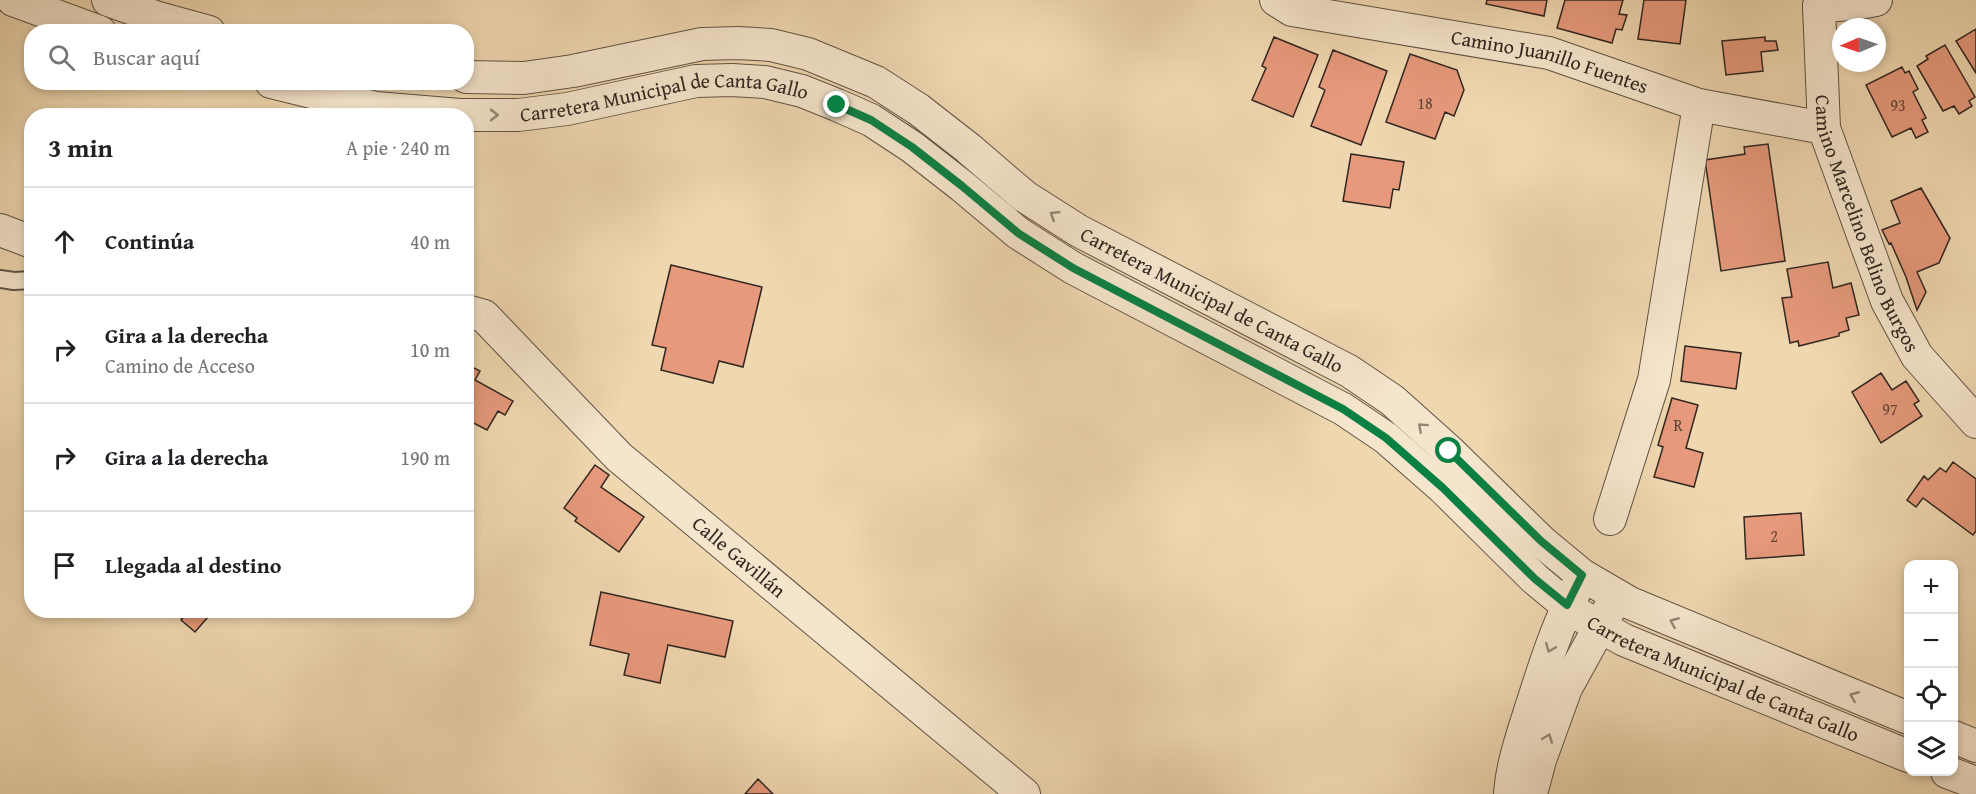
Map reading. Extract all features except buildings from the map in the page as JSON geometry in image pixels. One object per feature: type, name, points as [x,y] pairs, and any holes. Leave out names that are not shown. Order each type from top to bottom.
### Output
[{"type":"street","points":[[13,0],[78,24]]},
{"type":"street","points":[[108,0],[180,24]]},
{"type":"street","name":"Camino Juanillo Fuentes","points":[[1276,0],[1292,10],[1549,53],[1699,105],[1824,128]]},
{"type":"street","points":[[1820,3],[1876,0]]},
{"type":"street","name":"Camino Marcelino Belino Burgos","points":[[1820,3],[1824,128],[1887,301],[1917,356],[1976,422]]},
{"type":"street","name":"Carretera Municipal de Canta Gallo","points":[[474,77],[524,78],[573,71],[702,44],[738,43],[771,45],[808,54],[876,82],[918,109],[1024,196],[1079,231],[1349,371],[1392,400],[1449,451],[1541,541],[1582,575],[1616,595],[1697,631],[1904,716]]},
{"type":"street","name":"Carretera Municipal de Canta Gallo","points":[[474,115],[518,115],[567,109],[696,81],[732,80],[765,82],[802,91],[871,120],[954,179],[1018,233],[1073,268],[1290,380],[1352,415],[1386,438],[1443,488],[1535,579],[1567,605],[1601,627],[1624,640],[1691,669],[1904,754]]},
{"type":"street","name":"Carretera Municipal de Canta Gallo","points":[[303,90],[376,108]]},
{"type":"street","points":[[1610,519],[1654,380],[1699,105]]},
{"type":"street","points":[[0,230],[24,239]]},
{"type":"street","name":"Calle Gavillán","points":[[474,313],[484,316],[619,457],[1024,794]]},
{"type":"street","points":[[1510,794],[1511,778],[1521,740],[1546,658],[1567,605],[1582,575]]},
{"type":"street","points":[[1531,794],[1540,760],[1566,688],[1601,627],[1616,595]]},
{"type":"street","points":[[1958,739],[1976,746]]},
{"type":"street","points":[[1958,776],[1976,783]]},
{"type":"lane","points":[[0,279],[24,280]]},
{"type":"route","points":[[837,105],[871,120],[912,147],[1018,233],[1073,268],[1290,380],[1343,409],[1386,438],[1443,488],[1535,579],[1567,605],[1582,575],[1541,541],[1449,451]]}]
